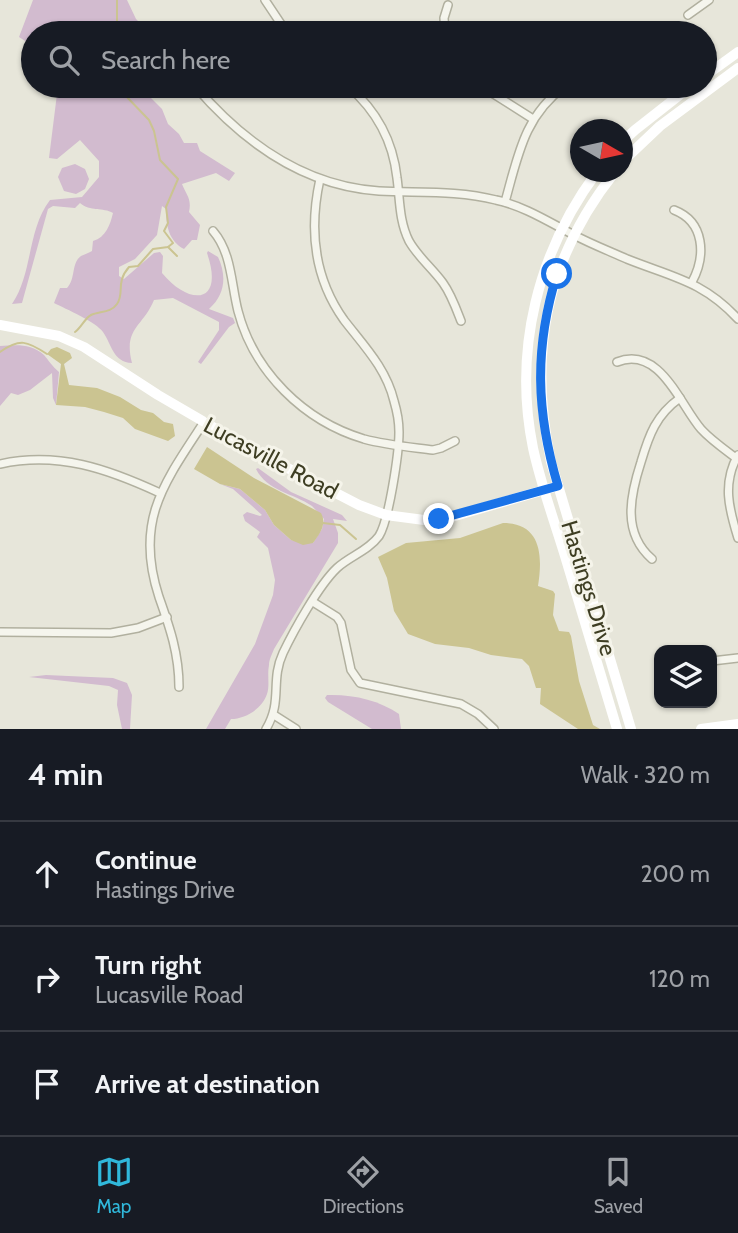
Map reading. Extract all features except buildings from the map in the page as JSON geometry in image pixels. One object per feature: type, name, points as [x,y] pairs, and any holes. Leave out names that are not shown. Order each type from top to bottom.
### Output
[{"type":"street","points":[[265,0],[279,21]]},
{"type":"street","points":[[688,15],[709,0]]},
{"type":"street","points":[[443,21],[448,5]]},
{"type":"street","points":[[717,67],[738,52]]},
{"type":"street","points":[[717,84],[738,68]]},
{"type":"street","points":[[207,98],[243,135],[265,151],[320,179],[361,189],[457,193],[505,202],[630,260],[692,282],[718,299],[738,319]]},
{"type":"street","points":[[361,98],[382,127],[392,153],[401,220],[410,242],[444,285],[461,321]]},
{"type":"street","points":[[500,98],[533,119]]},
{"type":"street","points":[[505,202],[523,142],[533,119],[551,98]]},
{"type":"street","points":[[633,132],[676,98]]},
{"type":"street","points":[[633,152],[660,126],[698,98]]},
{"type":"street","points":[[266,729],[274,715],[280,662],[313,602],[335,570],[365,549],[384,527],[398,446],[398,417],[390,387],[373,356],[337,309],[317,261],[314,214],[320,179]]},
{"type":"street","name":"Hastings Drive","points":[[591,182],[561,228],[537,295],[528,353],[527,403],[530,430],[544,490],[617,729]]},
{"type":"street","name":"Hastings Drive","points":[[607,182],[594,199],[574,235],[551,294],[540,362],[540,395],[544,433],[558,486],[631,729]]},
{"type":"street","points":[[674,210],[688,217],[700,237],[701,258],[692,282]]},
{"type":"street","points":[[213,231],[223,244],[237,307],[249,341],[278,384],[306,410],[332,426],[365,439],[398,446],[433,450],[441,449],[455,441]]},
{"type":"street","name":"Lucasville Road","points":[[0,325],[48,333],[84,347],[204,422],[317,484],[386,515],[424,520],[448,517],[558,486]]},
{"type":"street","points":[[617,362],[632,359],[653,367],[668,379],[700,428],[737,456],[729,476],[727,495],[738,538]]},
{"type":"street","points":[[652,559],[643,551],[634,531],[632,496],[650,433],[664,410],[680,398]]},
{"type":"street","points":[[179,687],[177,649],[155,582],[150,549],[152,520],[160,492],[204,422]]},
{"type":"street","points":[[0,464],[40,459],[72,462],[102,468],[160,492]]},
{"type":"street","points":[[313,602],[341,623],[351,670],[360,683],[461,704],[478,714],[494,729]]},
{"type":"street","points":[[0,632],[111,633],[138,628],[167,617]]},
{"type":"street","points":[[717,660],[738,658]]},
{"type":"street","points":[[274,715],[296,729]]},
{"type":"street","points":[[701,729],[738,724]]},
{"type":"shaded area","points":[[33,0],[127,0],[138,21],[25,21]]},
{"type":"shaded area","points":[[56,98],[151,98],[162,109],[168,124],[184,143],[197,143],[200,151],[235,173],[229,181],[216,173],[182,184],[189,200],[189,212],[200,225],[197,240],[192,240],[184,249],[179,246],[172,237],[166,209],[162,206],[157,235],[135,259],[119,267],[119,276],[124,279],[154,253],[160,252],[163,256],[162,273],[172,284],[193,295],[201,295],[208,291],[211,283],[207,253],[208,251],[218,257],[223,271],[223,285],[218,298],[209,309],[233,318],[235,323],[201,364],[198,362],[219,330],[219,322],[173,298],[154,300],[136,328],[130,342],[132,363],[117,356],[103,332],[94,324],[54,303],[60,288],[67,288],[70,284],[78,259],[92,251],[93,241],[107,230],[113,213],[109,211],[88,208],[80,203],[75,208],[53,206],[48,209],[22,303],[12,304],[24,279],[37,225],[50,200],[82,197],[99,177],[99,161],[80,140],[57,159],[49,158]]},
{"type":"shaded area","points":[[75,164],[85,169],[89,179],[85,189],[76,194],[64,191],[58,177],[62,168]]},
{"type":"shaded area","points":[[0,346],[29,347],[44,355],[59,372],[56,405],[53,398],[52,373],[30,390],[18,395],[11,393],[0,406]]},
{"type":"shaded area","points":[[57,347],[70,353],[72,358],[64,364],[69,385],[97,388],[120,397],[141,410],[153,413],[164,422],[173,424],[175,436],[168,441],[135,429],[123,418],[85,407],[56,405],[61,364],[47,354]]},
{"type":"shaded area","points":[[207,447],[254,478],[321,513],[323,525],[313,543],[303,545],[291,540],[274,525],[265,510],[240,489],[220,484],[194,469]]},
{"type":"shaded area","points":[[256,469],[291,492],[342,515],[347,521],[333,519],[338,543],[274,649],[268,669],[268,691],[265,699],[252,712],[231,719],[225,729],[206,729],[255,644],[273,595],[275,580],[268,548],[257,537],[260,532],[245,521],[243,515],[247,512],[262,515],[233,489],[220,484],[240,489],[265,510],[274,525],[291,540],[313,543],[322,529],[324,519],[312,506],[267,482]]},
{"type":"shaded area","points":[[503,523],[525,528],[537,543],[540,563],[538,586],[555,594],[553,615],[559,631],[569,632],[571,636],[579,681],[593,725],[600,729],[578,729],[540,704],[541,688],[536,688],[529,666],[522,659],[435,644],[408,634],[394,611],[387,578],[378,557],[406,543],[460,538]]},
{"type":"shaded area","points":[[46,675],[113,678],[127,683],[132,695],[130,729],[122,729],[117,705],[118,690],[109,686],[29,677]]},
{"type":"shaded area","points":[[327,695],[355,697],[383,705],[399,714],[401,729],[372,729],[328,702],[325,698]]},
{"type":"waterway","points":[[117,0],[117,21]]},
{"type":"waterway","points":[[75,332],[89,316],[112,309],[117,304],[122,278],[129,267],[138,266],[153,249],[168,247],[173,243],[164,231],[168,223],[166,207],[178,179],[160,160],[149,120],[128,98]]},
{"type":"waterway","points":[[168,247],[177,256]]},
{"type":"waterway","points":[[0,352],[18,343],[24,343],[47,354]]},
{"type":"waterway","points":[[323,523],[340,525],[356,539]]},
{"type":"route","points":[[439,519],[558,486],[544,433],[540,384],[546,315],[557,274]]}]
